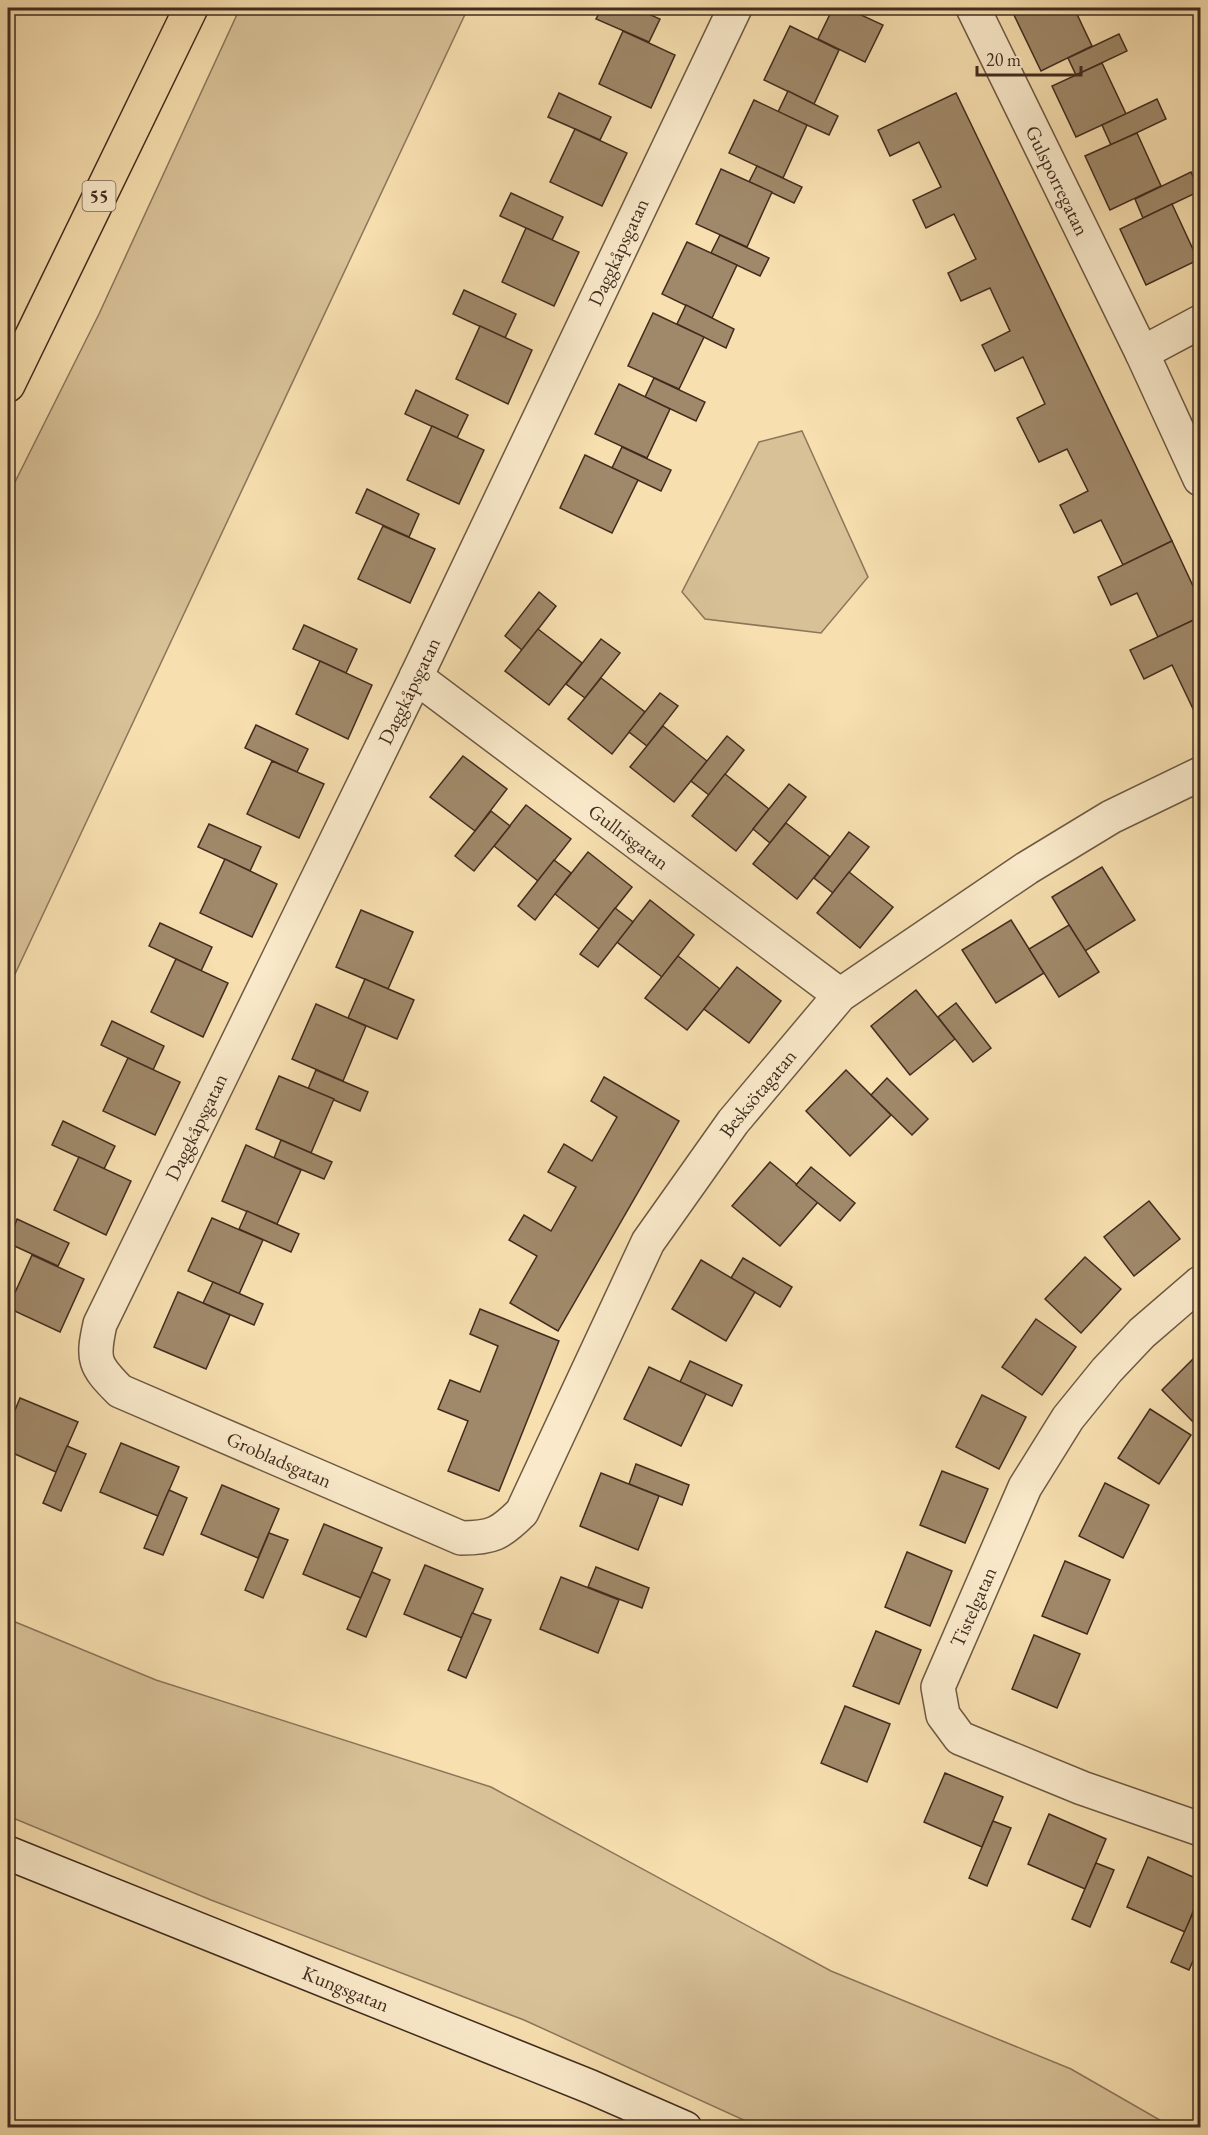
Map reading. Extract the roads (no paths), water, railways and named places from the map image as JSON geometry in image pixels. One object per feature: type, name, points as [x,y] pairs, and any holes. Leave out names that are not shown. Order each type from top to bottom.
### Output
[{"type":"main road","name":"55","points":[[8,385],[191,8]]},
{"type":"street","name":"Daggkåpsgatan","points":[[103,1374],[94,1353],[99,1324],[416,677],[735,8]]},
{"type":"street","name":"Gulsporregatan","points":[[973,8],[1142,353],[1200,479]]},
{"type":"street","points":[[1142,353],[1200,322]]},
{"type":"street","name":"Gullrisgatan","points":[[416,677],[840,995]]},
{"type":"street","name":"Besksötagatan","points":[[461,1538],[489,1538],[506,1528],[522,1512],[596,1349],[648,1242],[733,1122],[840,995],[1028,868],[1111,817],[1200,774]]},
{"type":"street","name":"Tistelgatan","points":[[1200,1283],[1142,1333],[1107,1370],[1068,1418],[1025,1487],[938,1687],[943,1715],[960,1738],[1082,1788],[1200,1829]]},
{"type":"street","name":"Grobladsgatan","points":[[103,1374],[120,1391],[461,1538]]},
{"type":"street","name":"Kungsgatan","points":[[8,1853],[580,2082],[685,2127]]}]
